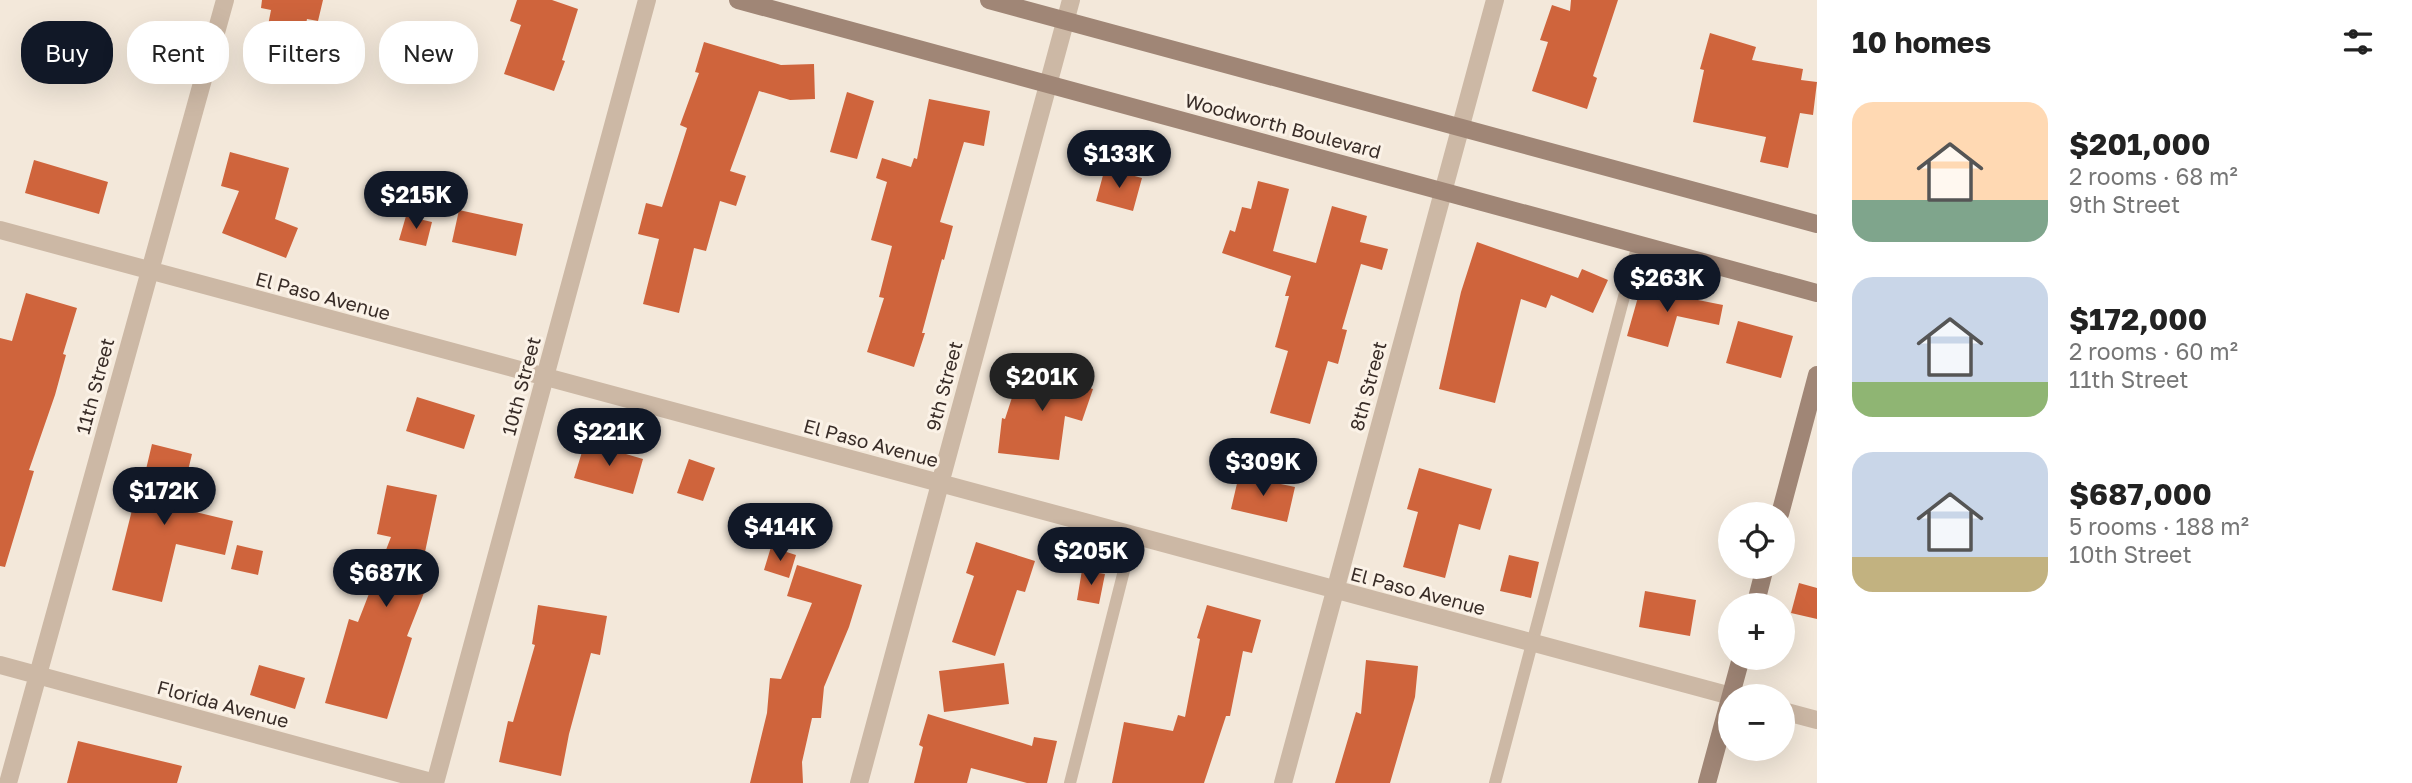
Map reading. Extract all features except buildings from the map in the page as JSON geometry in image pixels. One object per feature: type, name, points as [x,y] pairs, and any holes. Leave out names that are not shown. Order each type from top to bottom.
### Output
[{"type":"main road","name":"Woodworth Boulevard","points":[[738,0],[1817,293]]},
{"type":"main road","points":[[989,0],[1817,224]]},
{"type":"main road","points":[[1783,502],[1817,375]]},
{"type":"main road","points":[[1707,783],[1718,743]]},
{"type":"street","name":"11th Street","points":[[8,783],[225,0]]},
{"type":"street","name":"10th Street","points":[[435,783],[647,0]]},
{"type":"street","name":"9th Street","points":[[859,783],[1071,0]]},
{"type":"street","name":"8th Street","points":[[1283,783],[1495,0]]},
{"type":"street","name":"El Paso Avenue","points":[[0,230],[1718,693]]},
{"type":"street","name":"Florida Avenue","points":[[0,665],[435,783]]},
{"type":"street","points":[[1795,714],[1817,720]]},
{"type":"lane","points":[[1495,783],[1638,244]]},
{"type":"lane","points":[[1070,783],[1133,535]]}]
